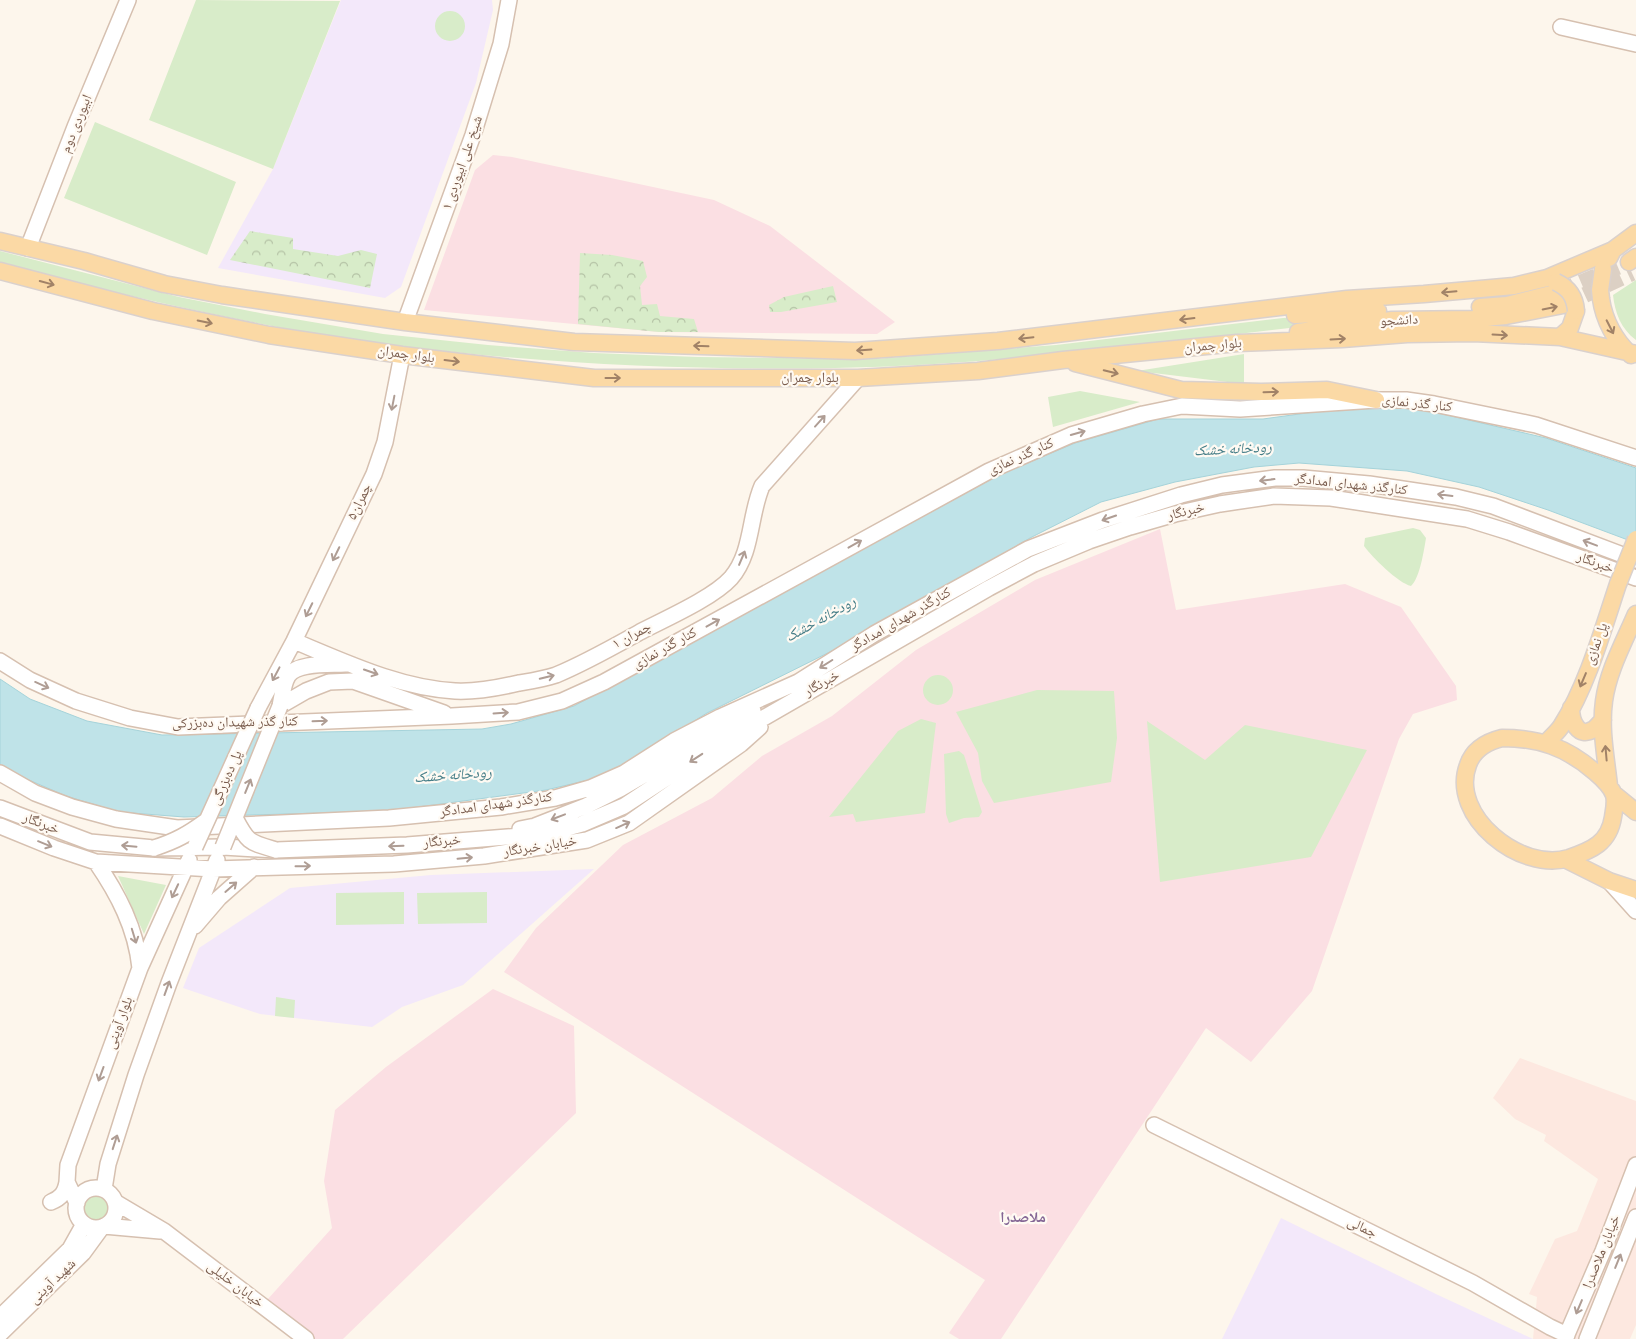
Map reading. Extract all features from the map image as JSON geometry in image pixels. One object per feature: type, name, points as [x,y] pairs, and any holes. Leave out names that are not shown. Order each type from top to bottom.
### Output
[{"type":"main road","name":"ابیوردی دوم","points":[[28,248],[75,127],[128,0]]},
{"type":"main road","name":"شیخ علی ابیوردی ۱","points":[[405,322],[473,135],[501,44],[509,0]]},
{"type":"main road","points":[[1561,27],[1636,44]]},
{"type":"main road","points":[[1560,337],[1570,328],[1560,294],[1636,233]]},
{"type":"main road","name":"بلوار چمران","points":[[0,241],[84,261],[164,284],[222,295],[405,322],[574,342],[855,350],[998,341],[1235,314]]},
{"type":"main road","points":[[1613,250],[1604,269],[1600,290],[1603,311],[1611,330],[1633,355]]},
{"type":"main road","name":"بلوار چمران","points":[[0,271],[153,311],[269,334],[402,355],[594,378],[858,378],[978,371],[1063,360],[1237,343],[1342,339],[1407,334],[1473,333],[1560,337],[1633,355]]},
{"type":"main road","name":"دانشجو","points":[[1235,314],[1308,315],[1472,308],[1507,305],[1560,294]]},
{"type":"main road","name":"دانشجو","points":[[1237,343],[1318,328],[1392,320],[1473,319],[1506,316],[1560,294]]},
{"type":"main road","name":"چمران۵","points":[[258,708],[294,640],[374,474],[385,442],[402,355]]},
{"type":"main road","points":[[1063,360],[1181,390],[1260,392],[1327,390],[1376,400]]},
{"type":"main road","name":"چمران ۱","points":[[294,640],[350,664],[400,681],[431,688],[457,691],[494,689],[554,675],[707,597],[730,579],[742,561],[751,533],[755,502],[762,486],[858,378]]},
{"type":"main road","name":"کنار گذر نمازی","points":[[452,716],[518,712],[562,701],[604,682],[989,471],[1071,435],[1143,414],[1182,406],[1240,409],[1376,400],[1406,400],[1536,425],[1636,458]]},
{"type":"main road","name":"کنارگذر شهدای امدادگر","points":[[0,773],[35,793],[72,807],[116,819],[177,828],[389,818],[501,807],[555,798],[590,788],[624,773],[674,742],[720,717],[798,682],[874,634],[1028,549],[1127,512],[1181,495],[1222,485],[1275,478],[1303,478],[1369,484],[1456,496],[1493,506],[1636,560]]},
{"type":"main road","name":"خبرنگار","points":[[0,808],[90,842],[154,848],[223,847],[276,850],[407,845],[545,834],[582,824],[624,806],[720,743],[1034,564],[1089,541],[1130,527],[1175,514],[1238,501],[1274,496],[1331,498],[1467,518],[1636,578]]},
{"type":"main road","name":"پل نمازی","points":[[1546,743],[1561,727],[1571,708],[1591,662],[1636,539]]},
{"type":"main road","name":"پل نمازی","points":[[1611,790],[1602,720],[1604,700],[1609,680],[1631,635],[1636,614]]},
{"type":"main road","name":"کنار گذر شهیدان ده‌بزرکی","points":[[0,661],[30,680],[76,701],[130,718],[178,727],[452,716]]},
{"type":"main road","name":"پل ده‌بزرگی","points":[[223,847],[280,706],[289,675],[297,669],[322,665],[350,664]]},
{"type":"main road","points":[[280,706],[306,691],[329,682],[353,681],[452,716]]},
{"type":"main road","points":[[476,840],[535,826],[620,790],[798,682]]},
{"type":"main road","name":"خیابان خبرنگار","points":[[254,867],[394,864],[484,856],[587,840],[629,823],[741,744],[783,707]]},
{"type":"main road","name":"پل ده‌بزرگی","points":[[195,847],[258,708]]},
{"type":"main road","points":[[1571,708],[1571,718],[1576,728],[1585,732],[1594,729],[1602,720]]},
{"type":"main road","points":[[1611,790],[1615,806],[1612,827],[1603,840],[1590,851],[1566,859],[1549,860],[1519,853],[1502,843],[1481,824],[1470,805],[1464,789],[1464,774],[1469,760],[1479,748],[1493,740],[1523,738],[1546,743],[1578,758],[1636,812]]},
{"type":"main road","points":[[235,818],[245,836],[254,844],[276,850]]},
{"type":"main road","points":[[154,848],[174,842],[208,820]]},
{"type":"main road","name":"خبرنگار","points":[[0,826],[54,848],[96,862],[213,869],[254,867]]},
{"type":"main road","name":"بلوار آوینی","points":[[67,1182],[68,1165],[140,968],[195,847]]},
{"type":"main road","points":[[104,1189],[108,1164],[136,1075],[187,935],[223,847]]},
{"type":"main road","points":[[1566,859],[1609,881],[1636,890]]},
{"type":"main road","points":[[96,862],[112,887],[129,920],[138,952],[140,968]]},
{"type":"main road","points":[[187,935],[219,898],[254,867]]},
{"type":"main road","points":[[1609,881],[1636,911]]},
{"type":"main road","name":"جمالی","points":[[1154,1125],[1473,1283],[1566,1337]]},
{"type":"main road","name":"خیابان ملاصدرا","points":[[1566,1337],[1603,1251],[1636,1165]]},
{"type":"main road","points":[[67,1182],[77,1203]]},
{"type":"main road","points":[[51,1202],[57,1200],[64,1193],[67,1182]]},
{"type":"main road","points":[[103,1226],[108,1224],[114,1216],[115,1202],[113,1197],[104,1189],[95,1188],[85,1191],[78,1198],[77,1203],[77,1212],[84,1224],[93,1227],[103,1226],[164,1231]]},
{"type":"main road","name":"خیابان خلیلی","points":[[115,1202],[164,1231],[306,1339]]},
{"type":"main road","name":"خیابان ملاصدرا","points":[[1587,1339],[1636,1217]]},
{"type":"main road","name":"شهید آوینی","points":[[0,1317],[70,1249],[84,1224]]},
{"type":"main road","name":"شهید آوینی","points":[[0,1334],[83,1253],[103,1226]]},
{"type":"shaded area","points":[[341,0],[492,0],[493,10],[476,83],[401,287],[385,298],[218,268],[273,169]]},
{"type":"shaded area","points":[[493,155],[512,157],[714,200],[770,226],[895,322],[877,334],[659,332],[424,310],[475,170]]},
{"type":"shaded area","points":[[1160,529],[1176,610],[1345,584],[1401,607],[1456,686],[1457,700],[1413,714],[1399,739],[1312,991],[1251,1062],[1206,1028],[1001,1339],[959,1339],[949,1333],[985,1280],[504,972],[536,928],[623,845],[712,798],[762,756],[832,716],[916,650],[1035,580]]},
{"type":"shaded area","points":[[594,869],[463,985],[402,1007],[372,1027],[260,1014],[183,988],[199,948],[290,888],[431,875]]},
{"type":"shaded area","points":[[493,989],[574,1026],[576,1113],[343,1339],[315,1339],[267,1300],[332,1228],[324,1181],[335,1110],[386,1067]]},
{"type":"shaded area","points":[[1520,1058],[1636,1101],[1636,1325],[1630,1339],[1533,1339],[1537,1297],[1529,1294],[1555,1239],[1577,1231],[1598,1179],[1544,1141],[1546,1135],[1515,1119],[1493,1098]]},
{"type":"shaded area","points":[[1281,1218],[1438,1295],[1533,1339],[1222,1339]]},
{"type":"green space","points":[[196,0],[340,1],[273,169],[149,120]]},
{"type":"green space","points":[[450,11],[456,12],[464,20],[464,32],[456,40],[450,41],[444,40],[436,32],[435,26],[436,20],[444,12]]},
{"type":"green space","points":[[95,122],[236,182],[207,255],[64,198]]},
{"type":"green space","points":[[250,231],[293,238],[293,249],[338,256],[361,250],[377,254],[370,288],[230,260]]},
{"type":"green space","points":[[0,251],[179,297],[265,314],[383,334],[488,345],[594,353],[698,357],[874,359],[1056,345],[1283,318],[1377,313],[1378,318],[1107,349],[971,362],[903,366],[769,369],[636,366],[504,357],[438,350],[372,342],[267,325],[114,292],[0,262]]},
{"type":"green space","points":[[580,253],[612,255],[643,261],[647,277],[640,286],[642,305],[657,304],[660,316],[694,319],[698,332],[659,332],[578,324]]},
{"type":"green space","points":[[1636,280],[1636,340],[1623,326],[1615,308],[1613,295]]},
{"type":"green space","points":[[833,286],[837,302],[781,312],[770,312],[769,305],[784,297]]},
{"type":"green space","points":[[1244,354],[1244,384],[1137,371]]},
{"type":"green space","points":[[1080,391],[1140,402],[1053,427],[1048,397]]},
{"type":"green space","points":[[1413,528],[1420,530],[1426,538],[1417,577],[1411,586],[1393,575],[1364,546],[1365,538]]},
{"type":"green space","points":[[938,675],[949,679],[953,690],[949,701],[938,705],[927,701],[923,690],[927,679]]},
{"type":"green space","points":[[1037,690],[1114,691],[1117,738],[1111,782],[994,803],[982,781],[978,753],[956,712]]},
{"type":"green space","points":[[921,719],[936,723],[925,813],[856,822],[853,814],[829,817],[898,731]]},
{"type":"green space","points":[[1147,721],[1205,760],[1245,725],[1367,750],[1311,857],[1160,882]]},
{"type":"green space","points":[[959,751],[964,755],[982,812],[979,817],[964,818],[949,823],[946,814],[944,754]]},
{"type":"green space","points":[[118,876],[166,885],[144,934]]},
{"type":"green space","points":[[404,892],[404,924],[336,925],[336,893]]},
{"type":"green space","points":[[487,892],[487,923],[418,924],[417,893]]},
{"type":"green space","points":[[276,997],[295,1000],[294,1018],[275,1016]]},
{"type":"green space","points":[[96,1192],[102,1193],[110,1201],[110,1213],[102,1221],[96,1222],[90,1221],[82,1213],[81,1207],[82,1201],[90,1193]]},
{"type":"water","name":"رودخانه خشک","points":[[1404,405],[1546,438],[1636,468],[1636,543],[1548,510],[1479,487],[1407,471],[1299,463],[1254,467],[1175,482],[1101,502],[1030,538],[866,634],[707,713],[606,776],[546,790],[388,811],[184,817],[119,812],[66,796],[0,766],[0,679],[30,699],[87,721],[162,735],[482,729],[511,724],[574,706],[997,476],[1075,443],[1158,419],[1263,419],[1343,408]]},
{"type":"tunnel","points":[[1559,292],[1629,262]]},
{"type":"tunnel","points":[[1563,305],[1632,273]]},
{"type":"district","name":"ملاصدرا","points":[[1023,1218]]}]
